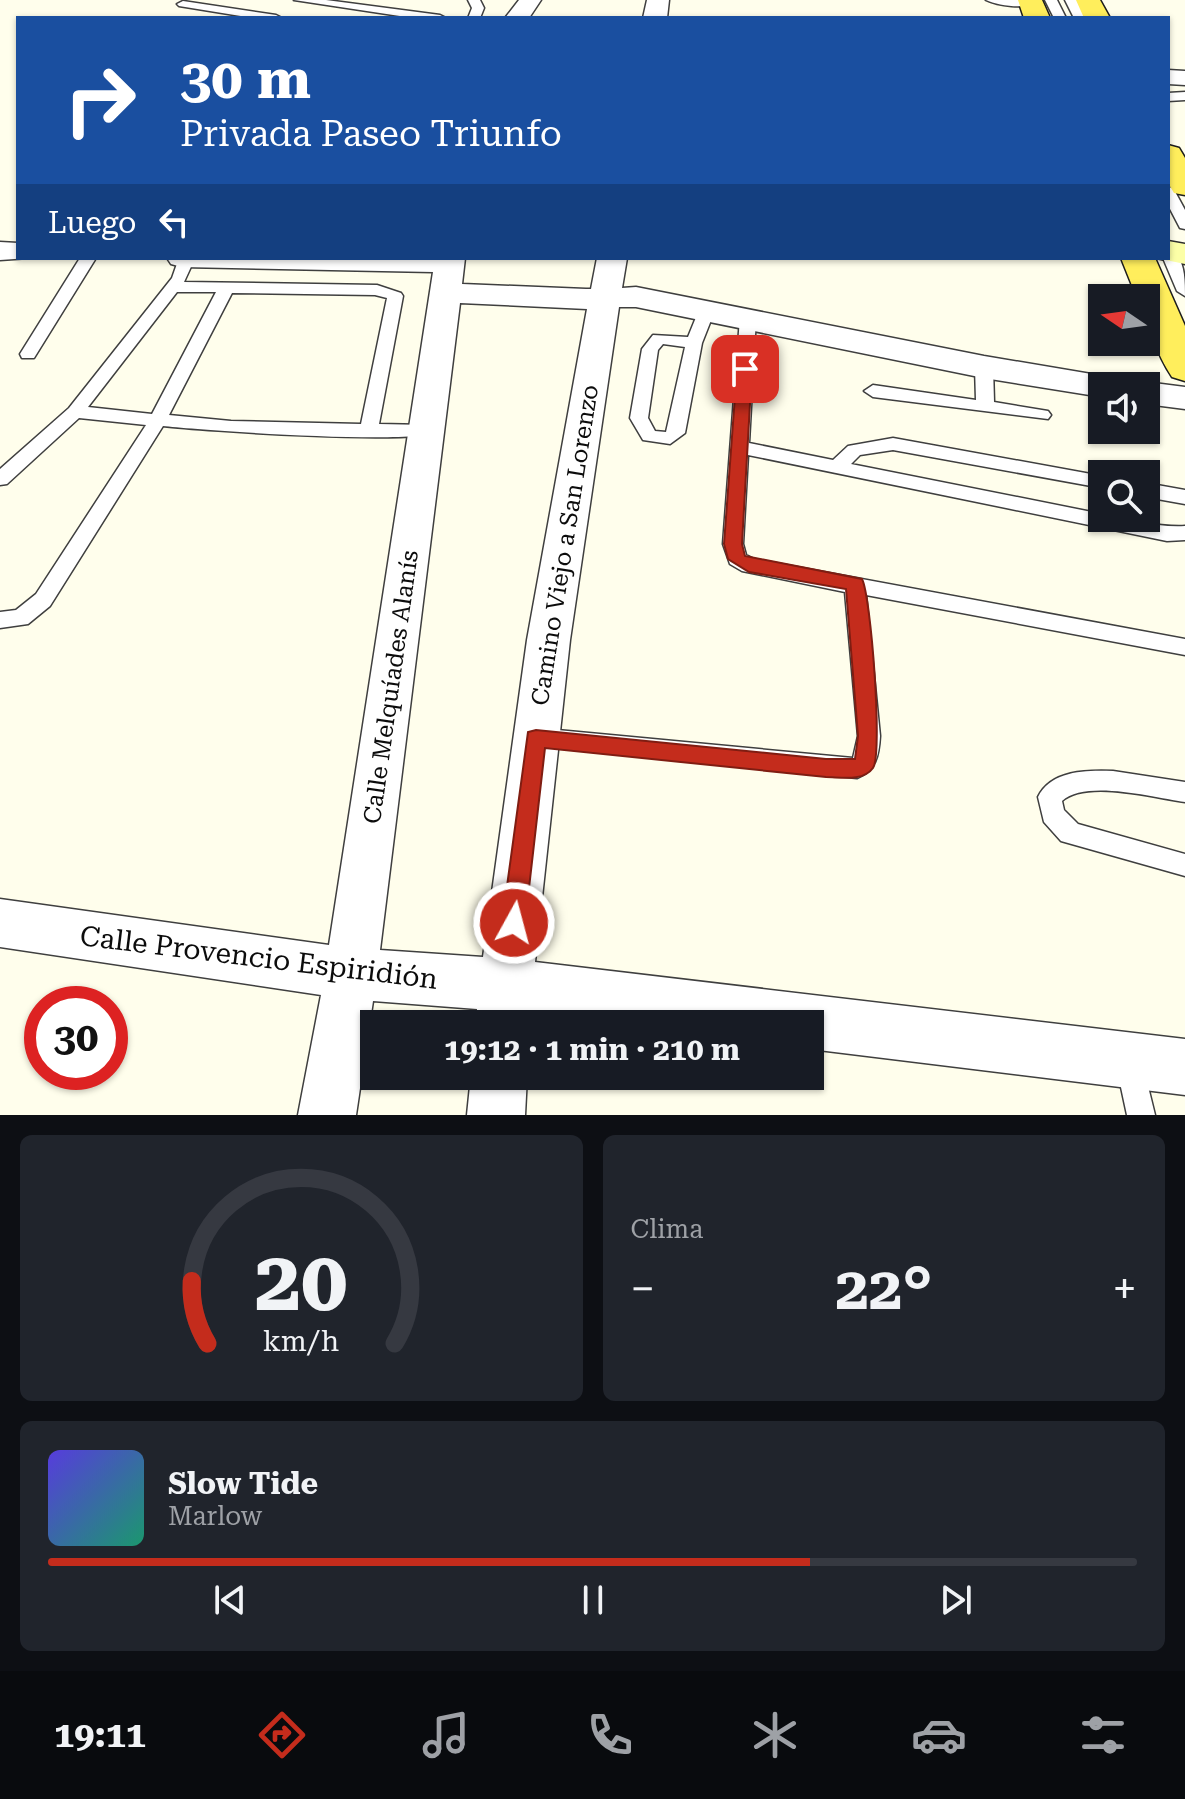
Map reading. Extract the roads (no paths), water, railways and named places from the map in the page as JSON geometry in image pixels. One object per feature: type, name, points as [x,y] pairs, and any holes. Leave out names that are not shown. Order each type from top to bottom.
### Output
[{"type":"main road","points":[[1139,260],[1185,369]]},
{"type":"street","points":[[226,260],[449,271],[605,299],[636,297],[984,367],[1088,384]]},
{"type":"street","name":"Camino Viejo a San Lorenzo","points":[[505,1005],[536,738],[612,260]]},
{"type":"street","name":"Calle Melquíades Alanís","points":[[327,1115],[351,974],[449,271]]},
{"type":"street","points":[[1160,395],[1185,398]]},
{"type":"street","name":"Calle Provencio Espiridión","points":[[0,923],[351,974],[505,1005],[1129,1058],[1185,1067]]},
{"type":"street","points":[[496,1115],[498,1090]]},
{"type":"lane","points":[[300,0],[424,16]]},
{"type":"lane","points":[[992,0],[1037,5],[1056,16]]},
{"type":"lane","points":[[184,2],[264,16]]},
{"type":"lane","points":[[1176,173],[1185,225]]},
{"type":"lane","points":[[1170,257],[1185,291]]},
{"type":"lane","points":[[28,354],[87,260]]},
{"type":"lane","points":[[0,479],[75,412],[172,287],[184,260]]},
{"type":"lane","points":[[172,287],[377,290],[395,296],[368,432]]},
{"type":"lane","points":[[0,620],[21,618],[43,600],[157,421],[226,288]]},
{"type":"lane","points":[[694,343],[659,339],[650,349],[639,418],[649,436],[670,438],[676,433],[694,343],[707,310]]},
{"type":"lane","points":[[748,318],[733,544],[737,559],[749,566],[1185,647]]},
{"type":"lane","points":[[984,367],[985,405]]},
{"type":"lane","points":[[873,391],[1042,415]]},
{"type":"lane","points":[[75,412],[157,421],[368,432],[427,431]]},
{"type":"lane","points":[[837,467],[854,450],[893,444],[1088,479]]},
{"type":"lane","points":[[739,447],[1167,534],[1185,533]]},
{"type":"lane","points":[[1009,502],[1013,464]]},
{"type":"lane","points":[[1160,493],[1185,497]]},
{"type":"lane","points":[[536,738],[857,768],[864,763],[868,754],[869,736],[855,584]]},
{"type":"lane","points":[[1185,792],[1079,779],[1056,787],[1050,797],[1053,815],[1070,833],[1185,865]]},
{"type":"lane","points":[[1129,1058],[1141,1115]]}]
